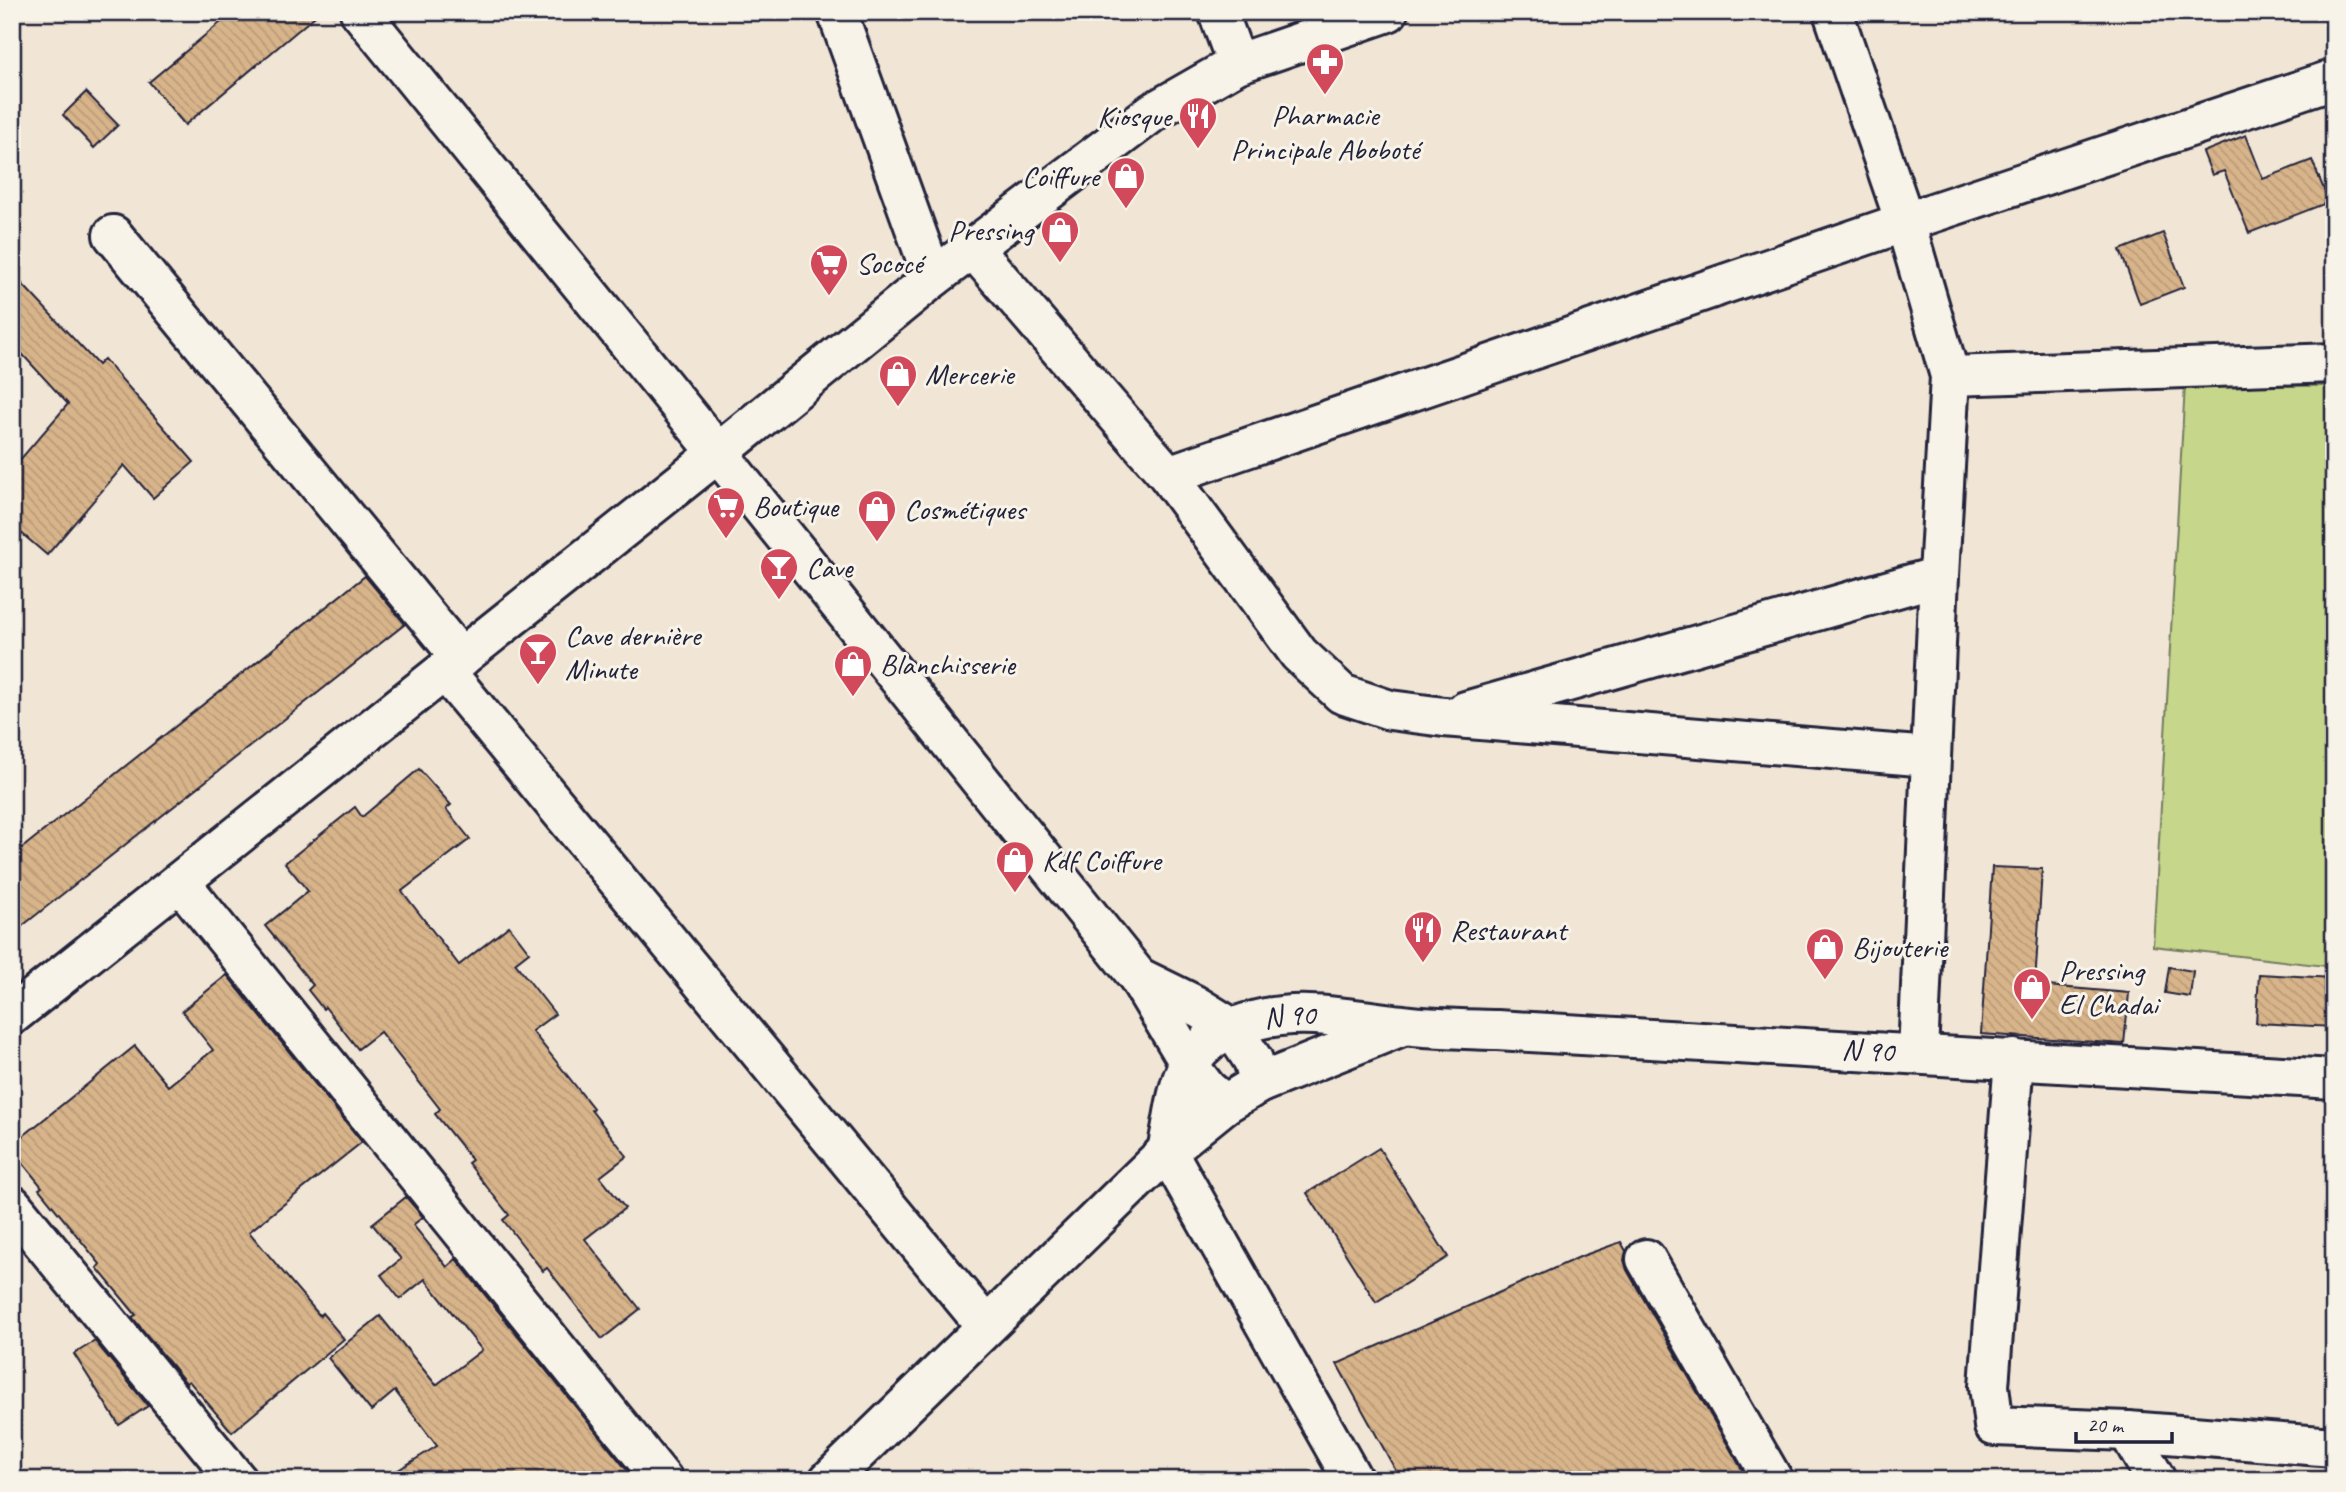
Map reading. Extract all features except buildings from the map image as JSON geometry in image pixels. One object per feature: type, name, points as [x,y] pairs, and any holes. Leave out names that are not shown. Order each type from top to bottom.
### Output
[{"type":"street","points":[[359,12],[718,453],[1138,977],[1168,1031],[1207,1089],[1225,1104]]},
{"type":"street","points":[[837,12],[933,278]]},
{"type":"street","points":[[1218,12],[1237,64]]},
{"type":"street","points":[[12,1015],[718,453],[972,247],[1153,112],[1237,64],[1388,12]]},
{"type":"street","points":[[1833,12],[1905,222],[1950,376],[1918,1054]]},
{"type":"street","points":[[1168,475],[1905,222],[2334,79]]},
{"type":"street","points":[[113,235],[453,664],[986,1326]]},
{"type":"street","points":[[972,247],[1168,475],[1299,654],[1342,694],[1390,710],[1444,717],[1930,757]]},
{"type":"street","points":[[1950,376],[2334,363]]},
{"type":"street","points":[[1444,717],[1939,576]]},
{"type":"street","points":[[180,882],[663,1480]]},
{"type":"street","points":[[1138,977],[1193,1004],[1232,1028],[1253,1060],[1260,1083]]},
{"type":"street","name":"N 90","points":[[1188,1061],[1207,1043],[1232,1028],[1264,1017],[1302,1014],[1346,1016],[1404,1026],[1745,1042],[2334,1079]]},
{"type":"street","name":"N 90","points":[[829,1480],[1167,1151],[1225,1104],[1260,1083],[1404,1026]]},
{"type":"street","points":[[2014,1059],[1989,1387],[1994,1426],[2128,1431],[2334,1447]]},
{"type":"street","points":[[1188,1061],[1180,1082],[1167,1151],[1353,1480]]},
{"type":"street","points":[[12,1205],[237,1480]]},
{"type":"street","points":[[1646,1259],[1773,1480]]},
{"type":"street","points":[[2128,1431],[2156,1480]]},
{"type":"green space","points":[[2185,385],[2334,386],[2334,967],[2153,946]]},
{"type":"place","name":"Pharmacie Principale Aboboté","points":[[1325,96]]},
{"type":"place","name":"Kiosque","points":[[1198,150]]},
{"type":"place","name":"Coiffure","points":[[1126,210]]},
{"type":"place","name":"Pressing","points":[[1060,264]]},
{"type":"place","name":"Sococé","points":[[829,297]]},
{"type":"place","name":"Mercerie","points":[[898,408]]},
{"type":"place","name":"Boutique","points":[[726,540]]},
{"type":"place","name":"Cosmétiques","points":[[877,543]]},
{"type":"place","name":"Cave","points":[[779,601]]},
{"type":"place","name":"Cave dernière Minute","points":[[538,686]]},
{"type":"place","name":"Blanchisserie","points":[[853,698]]},
{"type":"place","name":"Kdf Coiffure","points":[[1015,894]]},
{"type":"place","name":"Restaurant","points":[[1423,964]]},
{"type":"place","name":"Bijouterie","points":[[1825,981]]},
{"type":"place","name":"Pressing El Chadai","points":[[2032,1021]]}]
